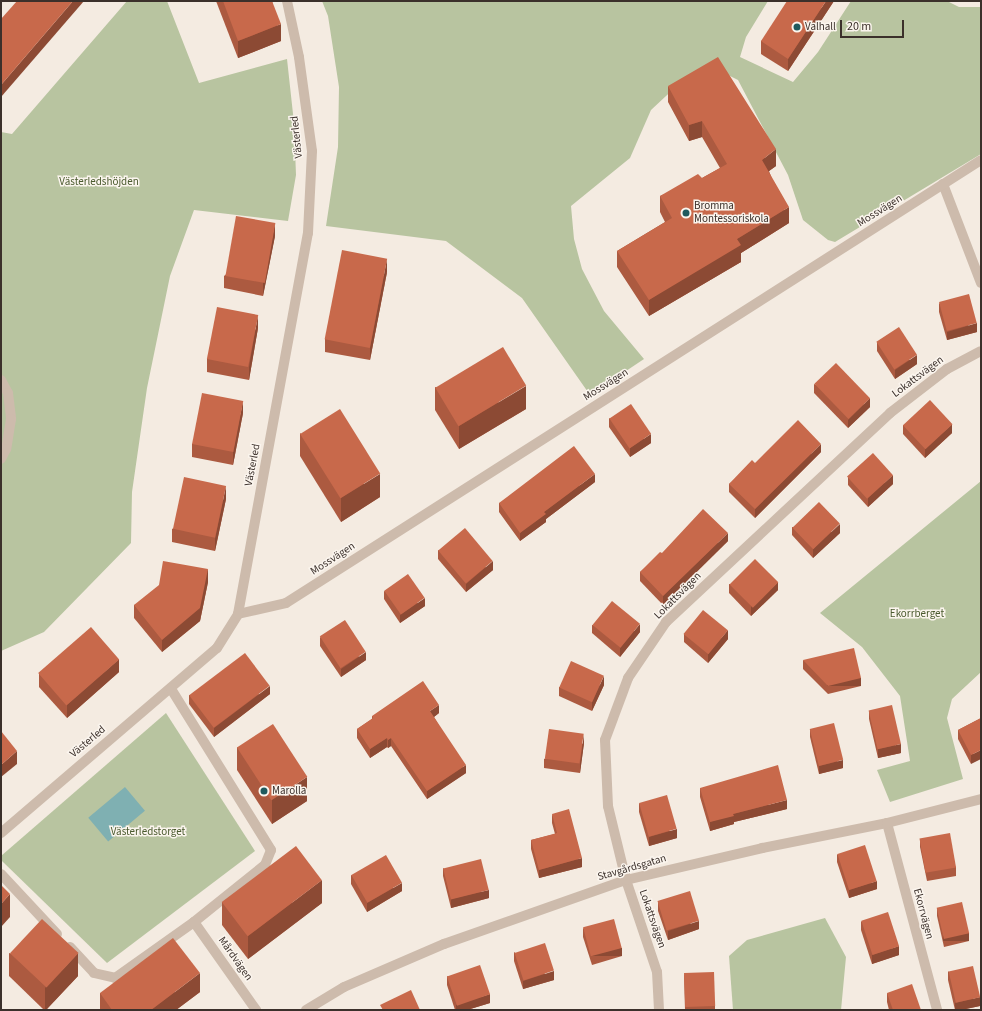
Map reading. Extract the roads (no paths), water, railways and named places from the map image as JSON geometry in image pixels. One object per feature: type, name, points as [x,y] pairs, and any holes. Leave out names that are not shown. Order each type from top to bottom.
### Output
[{"type":"street","name":"Västerled","points":[[1,833],[217,648],[238,614],[308,233],[312,151],[299,57],[287,1]]},
{"type":"street","name":"Mossvägen","points":[[238,614],[286,603],[981,160]]},
{"type":"street","points":[[943,184],[981,283]]},
{"type":"street","name":"Lokattsvägen","points":[[659,1010],[657,972],[626,880],[608,806],[605,740],[628,678],[666,622],[890,413],[947,369],[981,352]]},
{"type":"street","points":[[1,380],[8,393],[11,419],[6,449],[1,459]]},
{"type":"street","points":[[1,874],[94,973],[115,978],[194,922],[265,865],[271,850],[170,689]]},
{"type":"street","name":"Stavgårdsgatan","points":[[306,1010],[344,987],[444,944],[626,880],[762,848],[887,823],[981,798]]},
{"type":"street","name":"Ekorrvägen","points":[[887,823],[937,1010]]},
{"type":"street","name":"Mårdvägen","points":[[194,922],[256,1010]]},
{"type":"water","points":[[125,787],[145,811],[108,842],[88,818]]},
{"type":"place","name":"Valhall","points":[[797,27]]},
{"type":"place","name":"Bromma Montessoriskola","points":[[686,213]]},
{"type":"place","name":"Marolla","points":[[264,791]]},
{"type":"park label","name":"Västerledshöjden","points":[[99,182]]},
{"type":"park label","name":"Ekorrberget","points":[[917,614]]},
{"type":"park label","name":"Västerledstorget","points":[[148,832]]}]
